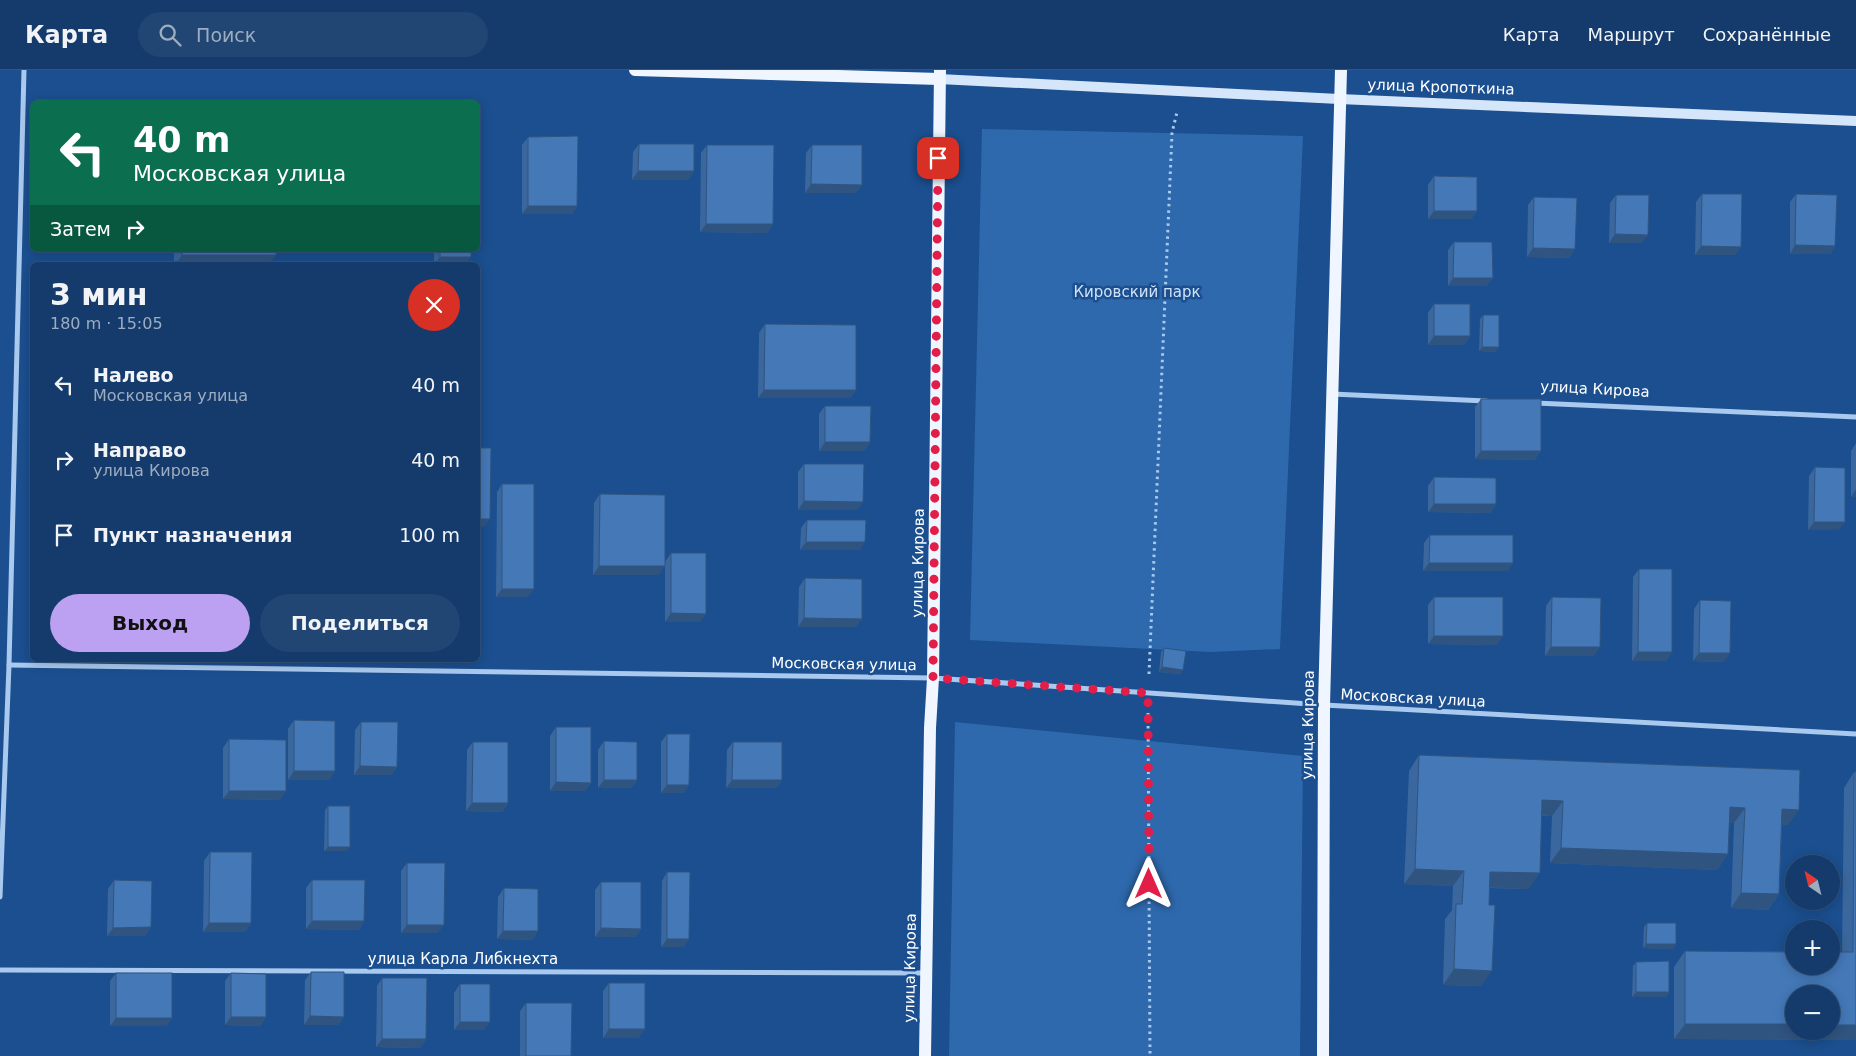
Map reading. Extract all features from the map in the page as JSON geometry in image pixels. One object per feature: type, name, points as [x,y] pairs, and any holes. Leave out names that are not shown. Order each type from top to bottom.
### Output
[{"type":"main road","name":"улица Кропоткина","points":[[636,70],[940,74],[1339,99],[1856,121]]},
{"type":"main road","name":"улица Кирова","points":[[1324,1056],[1324,706],[1341,70]]},
{"type":"main road","name":"улица Кирова","points":[[925,1056],[930,728],[933,678],[940,74]]},
{"type":"street","points":[[0,897],[9,664],[24,70]]},
{"type":"street","points":[[1332,394],[1490,401]]},
{"type":"street","name":"улица Кирова","points":[[1530,402],[1856,417]]},
{"type":"street","name":"Московская улица","points":[[9,664],[933,678],[1324,706],[1856,734]]},
{"type":"street","name":"улица Карла Либкнехта","points":[[0,970],[927,973]]},
{"type":"path","points":[[1150,1056],[1148,693],[1172,133]]},
{"type":"green space","name":"Кировский парк","points":[[982,129],[1303,136],[1280,649],[1211,652],[970,640]]},
{"type":"green space","points":[[955,722],[1303,756],[1300,1056],[949,1056]]},
{"type":"building","points":[[578,136],[577,206],[528,206],[528,137]]},
{"type":"building","points":[[639,144],[694,144],[694,171],[638,171]]},
{"type":"building","points":[[707,145],[774,145],[773,224],[706,224]]},
{"type":"building","points":[[812,145],[862,145],[862,185],[811,184]]},
{"type":"building","points":[[1434,176],[1477,177],[1477,211],[1434,211]]},
{"type":"building","points":[[1702,194],[1742,194],[1741,247],[1701,246]]},
{"type":"building","points":[[1796,194],[1837,195],[1835,246],[1795,245]]},
{"type":"building","points":[[1616,195],[1649,195],[1648,235],[1615,234]]},
{"type":"building","points":[[1534,197],[1577,198],[1575,249],[1533,248]]},
{"type":"building","points":[[1454,242],[1492,242],[1493,278],[1453,278]]},
{"type":"building","points":[[182,252],[276,252],[276,255],[182,255]]},
{"type":"building","points":[[440,252],[471,252],[471,257],[440,257]]},
{"type":"building","points":[[1434,304],[1470,304],[1470,336],[1434,336]]},
{"type":"building","points":[[1483,315],[1499,315],[1499,347],[1482,347]]},
{"type":"building","points":[[765,324],[856,325],[856,390],[764,390]]},
{"type":"building","points":[[1481,399],[1541,399],[1541,451],[1481,451]]},
{"type":"building","points":[[825,406],[871,406],[870,442],[825,442]]},
{"type":"building","points":[[480,448],[491,448],[490,519],[480,519]]},
{"type":"building","points":[[804,464],[864,464],[863,502],[804,501]]},
{"type":"building","points":[[1815,467],[1845,468],[1845,522],[1814,522]]},
{"type":"building","points":[[1434,477],[1496,478],[1496,504],[1434,504]]},
{"type":"building","points":[[502,484],[534,484],[534,589],[502,589]]},
{"type":"building","points":[[600,494],[665,495],[665,566],[599,566]]},
{"type":"building","points":[[807,520],[866,520],[865,542],[806,542]]},
{"type":"building","points":[[1430,535],[1513,535],[1513,563],[1429,563]]},
{"type":"building","points":[[671,553],[706,553],[706,614],[671,613]]},
{"type":"building","points":[[1639,569],[1672,569],[1672,652],[1638,652]]},
{"type":"building","points":[[805,578],[862,579],[862,619],[804,618]]},
{"type":"building","points":[[1434,597],[1503,597],[1503,636],[1434,636]]},
{"type":"building","points":[[1552,597],[1601,598],[1600,647],[1551,647]]},
{"type":"building","points":[[1700,600],[1731,601],[1730,653],[1699,653]]},
{"type":"building","points":[[1164,648],[1186,651],[1183,670],[1162,667]]},
{"type":"building","points":[[294,720],[335,721],[335,771],[294,771]]},
{"type":"building","points":[[361,722],[398,722],[397,767],[360,766]]},
{"type":"building","points":[[556,727],[591,727],[591,783],[556,782]]},
{"type":"building","points":[[667,734],[690,734],[689,785],[667,785]]},
{"type":"building","points":[[229,739],[286,740],[286,791],[229,791]]},
{"type":"building","points":[[604,741],[637,742],[637,780],[604,780]]},
{"type":"building","points":[[473,742],[508,742],[508,803],[472,803]]},
{"type":"building","points":[[733,742],[782,742],[782,780],[732,780]]},
{"type":"building","points":[[1419,755],[1800,770],[1799,810],[1782,809],[1779,894],[1741,893],[1745,808],[1730,807],[1728,854],[1561,848],[1563,801],[1542,800],[1540,873],[1490,872],[1489,905],[1495,905],[1492,971],[1454,969],[1456,904],[1462,904],[1464,871],[1415,869]]},
{"type":"building","points":[[1854,772],[1856,772],[1856,1025],[1840,1025],[1840,985],[1785,985],[1785,1024],[1685,1024],[1685,951],[1785,952],[1785,975],[1840,975],[1840,952],[1853,952]]},
{"type":"building","points":[[328,806],[350,806],[350,847],[328,847]]},
{"type":"building","points":[[210,852],[252,852],[251,923],[209,923]]},
{"type":"building","points":[[407,863],[445,863],[444,925],[407,925]]},
{"type":"building","points":[[667,872],[690,872],[689,939],[667,939]]},
{"type":"building","points":[[114,880],[152,881],[151,927],[113,928]]},
{"type":"building","points":[[312,880],[365,880],[364,921],[312,921]]},
{"type":"building","points":[[601,882],[641,882],[641,929],[601,928]]},
{"type":"building","points":[[504,888],[538,889],[538,931],[503,931]]},
{"type":"building","points":[[1647,923],[1676,923],[1676,944],[1646,944]]},
{"type":"building","points":[[1669,961],[1669,992],[1636,992],[1636,962]]},
{"type":"building","points":[[311,972],[344,972],[344,1017],[310,1016]]},
{"type":"building","points":[[116,973],[172,973],[172,1018],[116,1018]]},
{"type":"building","points":[[231,973],[266,974],[266,1017],[231,1017]]},
{"type":"building","points":[[382,978],[427,978],[426,1039],[382,1039]]},
{"type":"building","points":[[609,983],[645,983],[645,1029],[609,1029]]},
{"type":"building","points":[[460,984],[490,984],[490,1022],[460,1022]]},
{"type":"building","points":[[526,1003],[572,1003],[571,1056],[526,1056]]},
{"type":"route","points":[[938,158],[933,678],[1148,693],[1149,884]]}]
